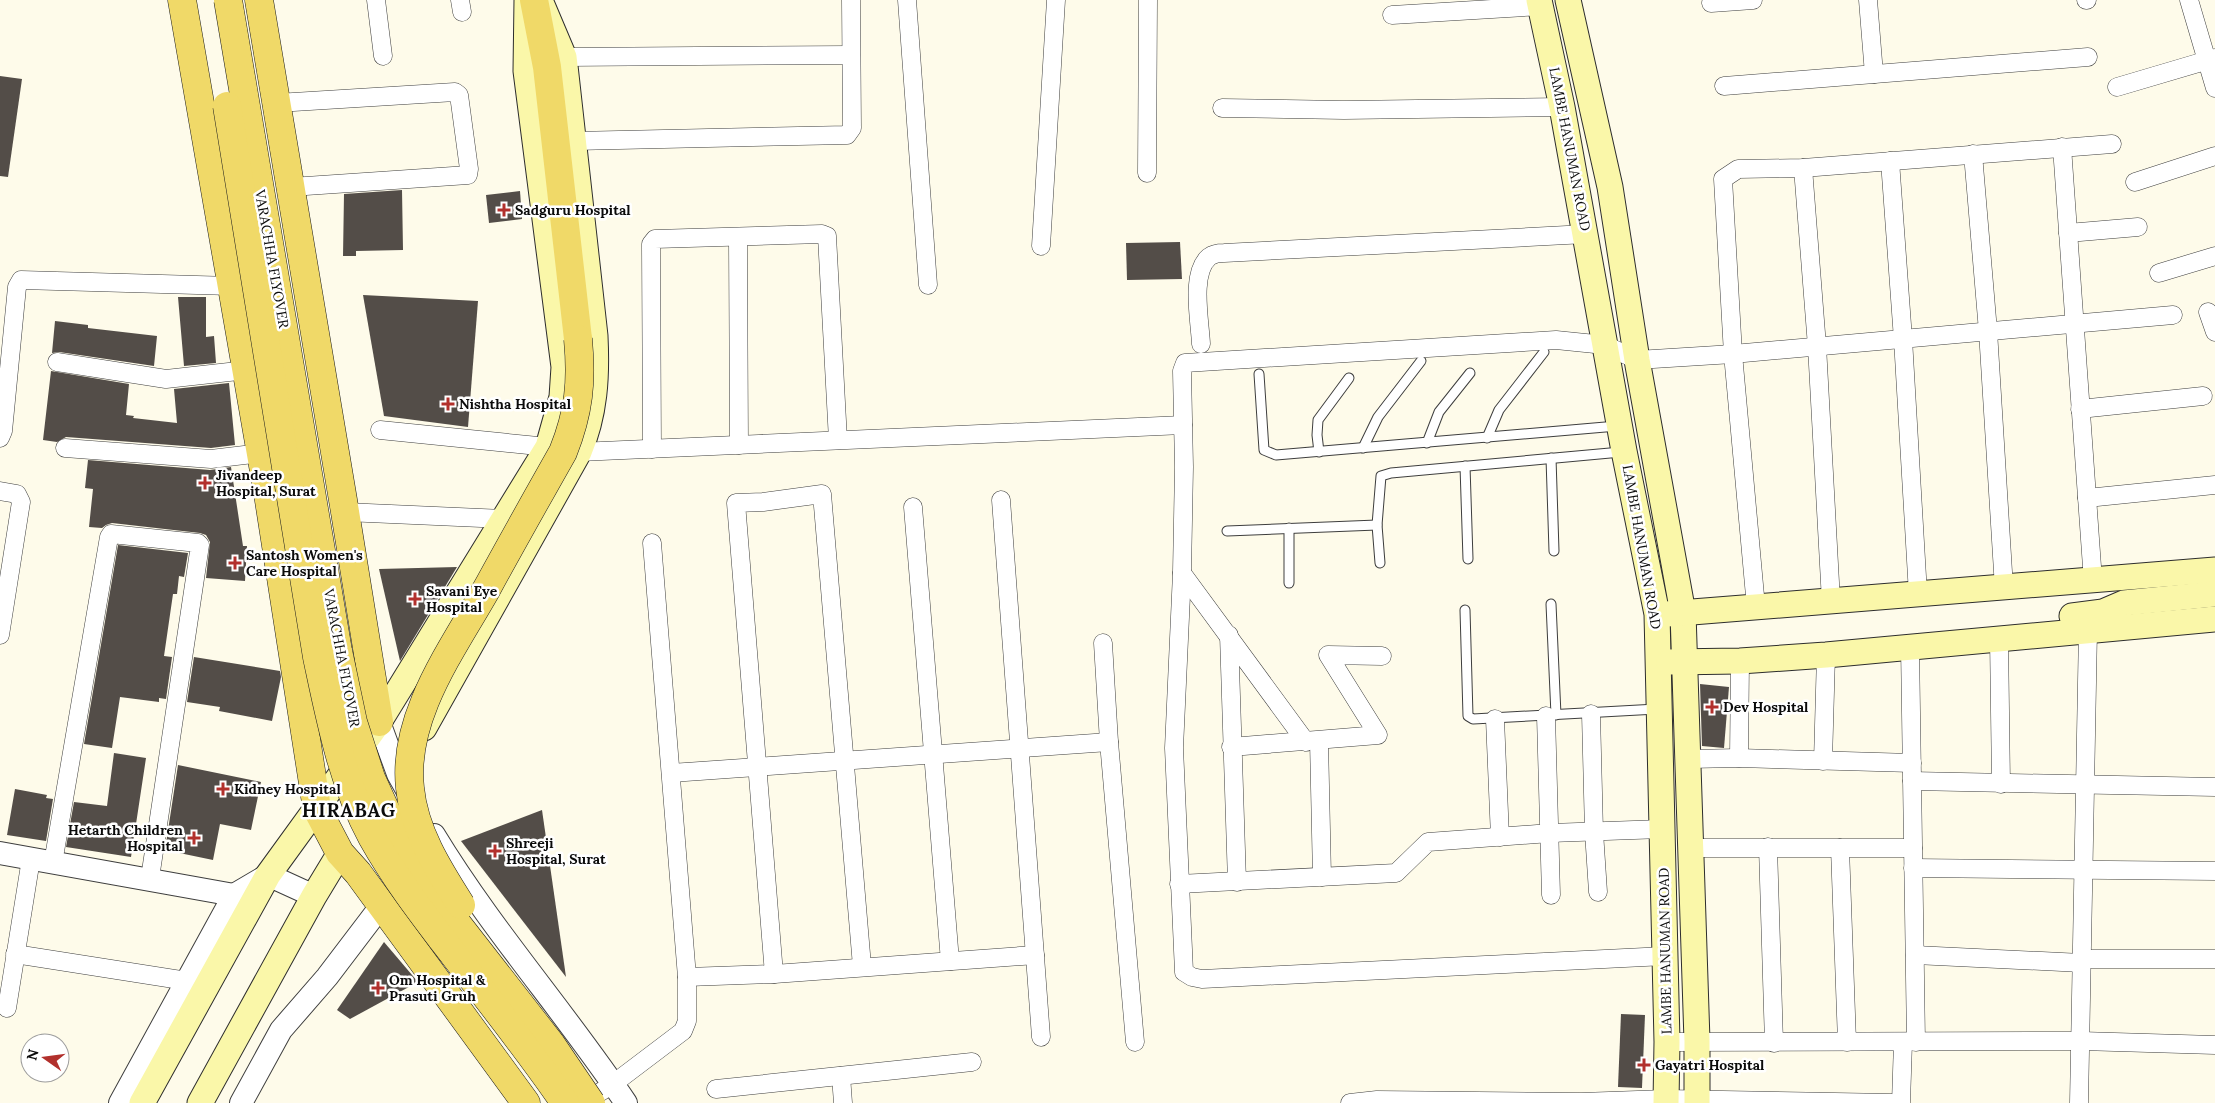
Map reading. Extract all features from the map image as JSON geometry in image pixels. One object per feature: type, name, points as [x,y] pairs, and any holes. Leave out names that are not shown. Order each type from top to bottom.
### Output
[{"type":"main road","points":[[182,0],[261,453],[316,809],[340,853],[358,873],[526,1103]]},
{"type":"main road","name":"VARACHHA FLYOVER","points":[[209,0],[317,657],[332,726],[351,789],[372,836],[404,890],[538,1064],[565,1103]]},
{"type":"main road","name":"VARACHHA FLYOVER","points":[[228,0],[338,650],[353,722],[371,778],[393,826],[420,876],[551,1044],[592,1103]]},
{"type":"main road","points":[[259,0],[346,512],[379,722]]},
{"type":"main road","points":[[142,1103],[268,875],[379,722],[548,447],[562,397],[564,367],[526,71],[527,0]]},
{"type":"main road","points":[[534,0],[547,67],[578,339],[581,370],[579,401],[570,436],[558,460],[436,680],[413,737],[410,760],[410,787],[414,811],[423,838],[453,892],[551,1044]]},
{"type":"main road","points":[[398,774],[579,452],[588,430],[597,373],[595,336],[574,141],[564,57],[540,0]]},
{"type":"main road","name":"LAMBE HANUMAN ROAD","points":[[1568,0],[1610,187],[1637,360],[1689,612],[1696,662],[1688,759],[1697,1041],[1697,1101]]},
{"type":"main road","name":"LAMBE HANUMAN ROAD","points":[[1540,3],[1562,107],[1624,452],[1657,614],[1667,1042],[1666,1101]]},
{"type":"main road","points":[[204,125],[278,108]]},
{"type":"main road","points":[[1657,614],[2215,570]]},
{"type":"main road","points":[[1696,662],[1722,649],[2096,614],[2124,603],[2215,594]]},
{"type":"main road","points":[[1689,612],[1714,624],[1724,625],[2095,597],[2124,603]]},
{"type":"main road","points":[[1659,662],[1740,661],[1826,655],[2215,619]]},
{"type":"main road","points":[[200,1103],[314,896],[340,853]]},
{"type":"street","points":[[376,0],[382,56]]},
{"type":"street","points":[[574,141],[847,135],[852,128],[851,0]]},
{"type":"street","points":[[907,0],[928,285]]},
{"type":"street","points":[[1041,246],[1056,0]]},
{"type":"street","points":[[1147,173],[1148,0]]},
{"type":"street","points":[[1711,3],[1753,0]]},
{"type":"street","points":[[1868,0],[1874,74]]},
{"type":"street","points":[[2189,0],[2211,59],[2215,88]]},
{"type":"street","points":[[1392,15],[1540,3]]},
{"type":"street","points":[[564,57],[851,55]]},
{"type":"street","points":[[1724,86],[2088,57]]},
{"type":"street","points":[[2117,87],[2211,59]]},
{"type":"street","points":[[278,108],[455,92],[459,95],[470,169],[468,175],[291,187]]},
{"type":"street","points":[[1222,108],[1344,110],[1562,107]]},
{"type":"street","points":[[1756,607],[1733,354],[1723,179],[1738,169],[1803,168],[2112,144]]},
{"type":"street","points":[[2062,147],[2093,581]]},
{"type":"street","points":[[1973,154],[1988,331],[2004,588]]},
{"type":"street","points":[[2135,182],[2215,156]]},
{"type":"street","points":[[1890,161],[1918,594]]},
{"type":"street","points":[[1803,168],[1817,346],[1831,601]]},
{"type":"street","points":[[2068,233],[2138,227]]},
{"type":"street","points":[[652,449],[652,242],[656,239],[822,234],[827,236],[838,440]]},
{"type":"street","points":[[1201,344],[1198,282],[1203,263],[1210,255],[1224,252],[1586,234]]},
{"type":"street","points":[[738,237],[739,445]]},
{"type":"street","points":[[2159,273],[2215,256]]},
{"type":"street","points":[[0,438],[3,431],[18,287],[21,280],[232,286]]},
{"type":"street","points":[[2208,312],[2215,332]]},
{"type":"street","points":[[1665,956],[1198,979],[1184,972],[1174,748],[1182,574],[1182,371],[1185,363],[1556,340],[1605,345],[1637,360],[1733,354],[2173,315]]},
{"type":"street","points":[[57,362],[166,379],[247,370]]},
{"type":"street","points":[[2080,409],[2203,396]]},
{"type":"street","points":[[380,430],[548,447],[579,452],[1183,425]]},
{"type":"street","points":[[65,448],[217,459],[261,453]]},
{"type":"street","points":[[2087,498],[2215,485]]},
{"type":"street","points":[[0,492],[17,494],[21,502],[5,570],[0,635]]},
{"type":"street","points":[[774,974],[736,503],[763,502],[822,494],[862,966]]},
{"type":"street","points":[[1001,500],[1041,1037]]},
{"type":"street","points":[[913,507],[950,960]]},
{"type":"street","points":[[346,512],[504,519]]},
{"type":"street","points":[[53,863],[109,537],[111,534],[198,543],[198,555],[150,878]]},
{"type":"street","points":[[583,1103],[613,1084],[683,1032],[687,1021],[687,977],[652,543]]},
{"type":"street","points":[[1182,574],[1313,741],[1322,877]]},
{"type":"street","points":[[2079,1103],[2088,630]]},
{"type":"street","points":[[1229,635],[1231,747],[1237,882]]},
{"type":"street","points":[[1999,638],[2001,784]]},
{"type":"street","points":[[1103,642],[1109,742],[1135,1042]]},
{"type":"street","points":[[1901,1103],[1910,1042],[1915,955],[1910,646]]},
{"type":"street","points":[[1231,747],[1378,735],[1328,655],[1382,656]]},
{"type":"street","points":[[1823,761],[1826,655]]},
{"type":"street","points":[[1739,758],[1740,661]]},
{"type":"street","points":[[1592,714],[1594,832],[1598,892]]},
{"type":"street","points":[[1551,716],[1551,895]]},
{"type":"street","points":[[1495,719],[1500,837]]},
{"type":"street","points":[[379,722],[398,774],[450,860],[626,1103]]},
{"type":"street","points":[[671,773],[1109,742]]},
{"type":"street","points":[[1688,759],[1739,758],[1912,763]]},
{"type":"street","points":[[1912,781],[2085,786],[2215,787]]},
{"type":"street","points":[[1179,884],[1396,873],[1428,842],[1550,833],[1662,829]]},
{"type":"street","points":[[1768,847],[1774,1043]]},
{"type":"street","points":[[1691,848],[1913,848]]},
{"type":"street","points":[[1840,848],[1847,1042]]},
{"type":"street","points":[[0,853],[150,878],[234,895]]},
{"type":"street","points":[[7,1008],[30,858]]},
{"type":"street","points":[[1913,868],[2215,871]]},
{"type":"street","points":[[120,1103],[234,895],[268,875],[314,896]]},
{"type":"street","points":[[241,1103],[281,1030],[327,977],[381,906]]},
{"type":"street","points":[[15,954],[187,981]]},
{"type":"street","points":[[687,977],[774,974],[862,966],[1035,955]]},
{"type":"street","points":[[1915,955],[2082,961],[2215,960]]},
{"type":"street","points":[[1667,1042],[2081,1041],[2215,1045]]},
{"type":"street","points":[[716,1089],[972,1062]]},
{"type":"street","points":[[841,1076],[843,1103]]},
{"type":"street","points":[[1350,1103],[1697,1101],[1892,1103]]},
{"type":"lane","points":[[1487,438],[1499,410],[1544,352]]},
{"type":"lane","points":[[1363,448],[1378,417],[1421,361]]},
{"type":"lane","points":[[1427,443],[1439,412],[1470,373]]},
{"type":"lane","points":[[1259,374],[1264,450],[1276,455],[1620,426]]},
{"type":"lane","points":[[1319,452],[1318,420],[1349,378]]},
{"type":"lane","points":[[1380,563],[1377,525],[1381,476],[1391,472],[1624,452]]},
{"type":"lane","points":[[1551,458],[1554,551]]},
{"type":"lane","points":[[1465,466],[1468,559]]},
{"type":"lane","points":[[1227,531],[1377,525]]},
{"type":"lane","points":[[1289,528],[1289,582]]},
{"type":"lane","points":[[1551,716],[1552,604]]},
{"type":"lane","points":[[1465,610],[1468,716],[1479,720],[1660,709]]},
{"type":"building","points":[[0,76],[22,79],[8,177],[0,176]]},
{"type":"building","points":[[402,190],[403,250],[356,251],[356,256],[343,256],[344,194]]},
{"type":"building","points":[[520,191],[522,219],[489,223],[486,195]]},
{"type":"building","points":[[1180,242],[1182,279],[1127,280],[1126,243]]},
{"type":"building","points":[[363,295],[478,301],[468,427],[384,416]]},
{"type":"building","points":[[178,297],[206,297],[206,337],[214,336],[216,363],[184,366]]},
{"type":"building","points":[[55,321],[88,325],[88,328],[157,336],[154,366],[59,352],[52,353]]},
{"type":"building","points":[[51,371],[129,384],[126,415],[134,416],[133,418],[177,423],[174,389],[229,383],[235,445],[211,448],[66,437],[57,442],[43,440]]},
{"type":"building","points":[[88,460],[210,470],[231,467],[243,546],[247,546],[245,581],[206,578],[210,542],[206,535],[112,523],[102,528],[89,527],[93,489],[85,488]]},
{"type":"building","points":[[118,545],[188,553],[184,577],[179,576],[177,594],[173,594],[164,656],[172,657],[166,699],[159,698],[159,702],[120,697],[112,748],[84,744]]},
{"type":"building","points":[[457,567],[400,661],[379,569]]},
{"type":"building","points":[[194,657],[280,671],[281,677],[272,721],[219,711],[220,707],[187,702]]},
{"type":"building","points":[[1700,684],[1729,687],[1724,748],[1702,746]]},
{"type":"building","points":[[114,753],[146,758],[131,857],[66,847],[74,802],[107,806]]},
{"type":"building","points":[[178,765],[261,782],[251,830],[220,824],[213,860],[165,850]]},
{"type":"building","points":[[15,789],[47,795],[46,798],[53,799],[46,841],[7,835]]},
{"type":"building","points":[[542,810],[566,977],[461,841]]},
{"type":"building","points":[[384,942],[418,982],[350,1019],[337,1010]]},
{"type":"building","points":[[1621,1014],[1645,1015],[1642,1088],[1618,1087]]},
{"type":"place","name":"Sadguru Hospital","points":[[504,210]]},
{"type":"place","name":"Nishtha Hospital","points":[[448,404]]},
{"type":"place","name":"Jivandeep Hospital, Surat","points":[[205,483]]},
{"type":"place","name":"Santosh Women's Care Hospital","points":[[235,563]]},
{"type":"place","name":"Savani Eye Hospital","points":[[415,599]]},
{"type":"place","name":"Dev Hospital","points":[[1712,707]]},
{"type":"place","name":"Kidney Hospital","points":[[223,789]]},
{"type":"place","name":"Hetarth Children Hospital","points":[[194,838]]},
{"type":"place","name":"Shreeji Hospital, Surat","points":[[495,851]]},
{"type":"place","name":"Om Hospital & Prasuti Gruh","points":[[378,988]]},
{"type":"place","name":"Gayatri Hospital","points":[[1644,1065]]},
{"type":"district","name":"HIRABAG","points":[[349,810]]}]
